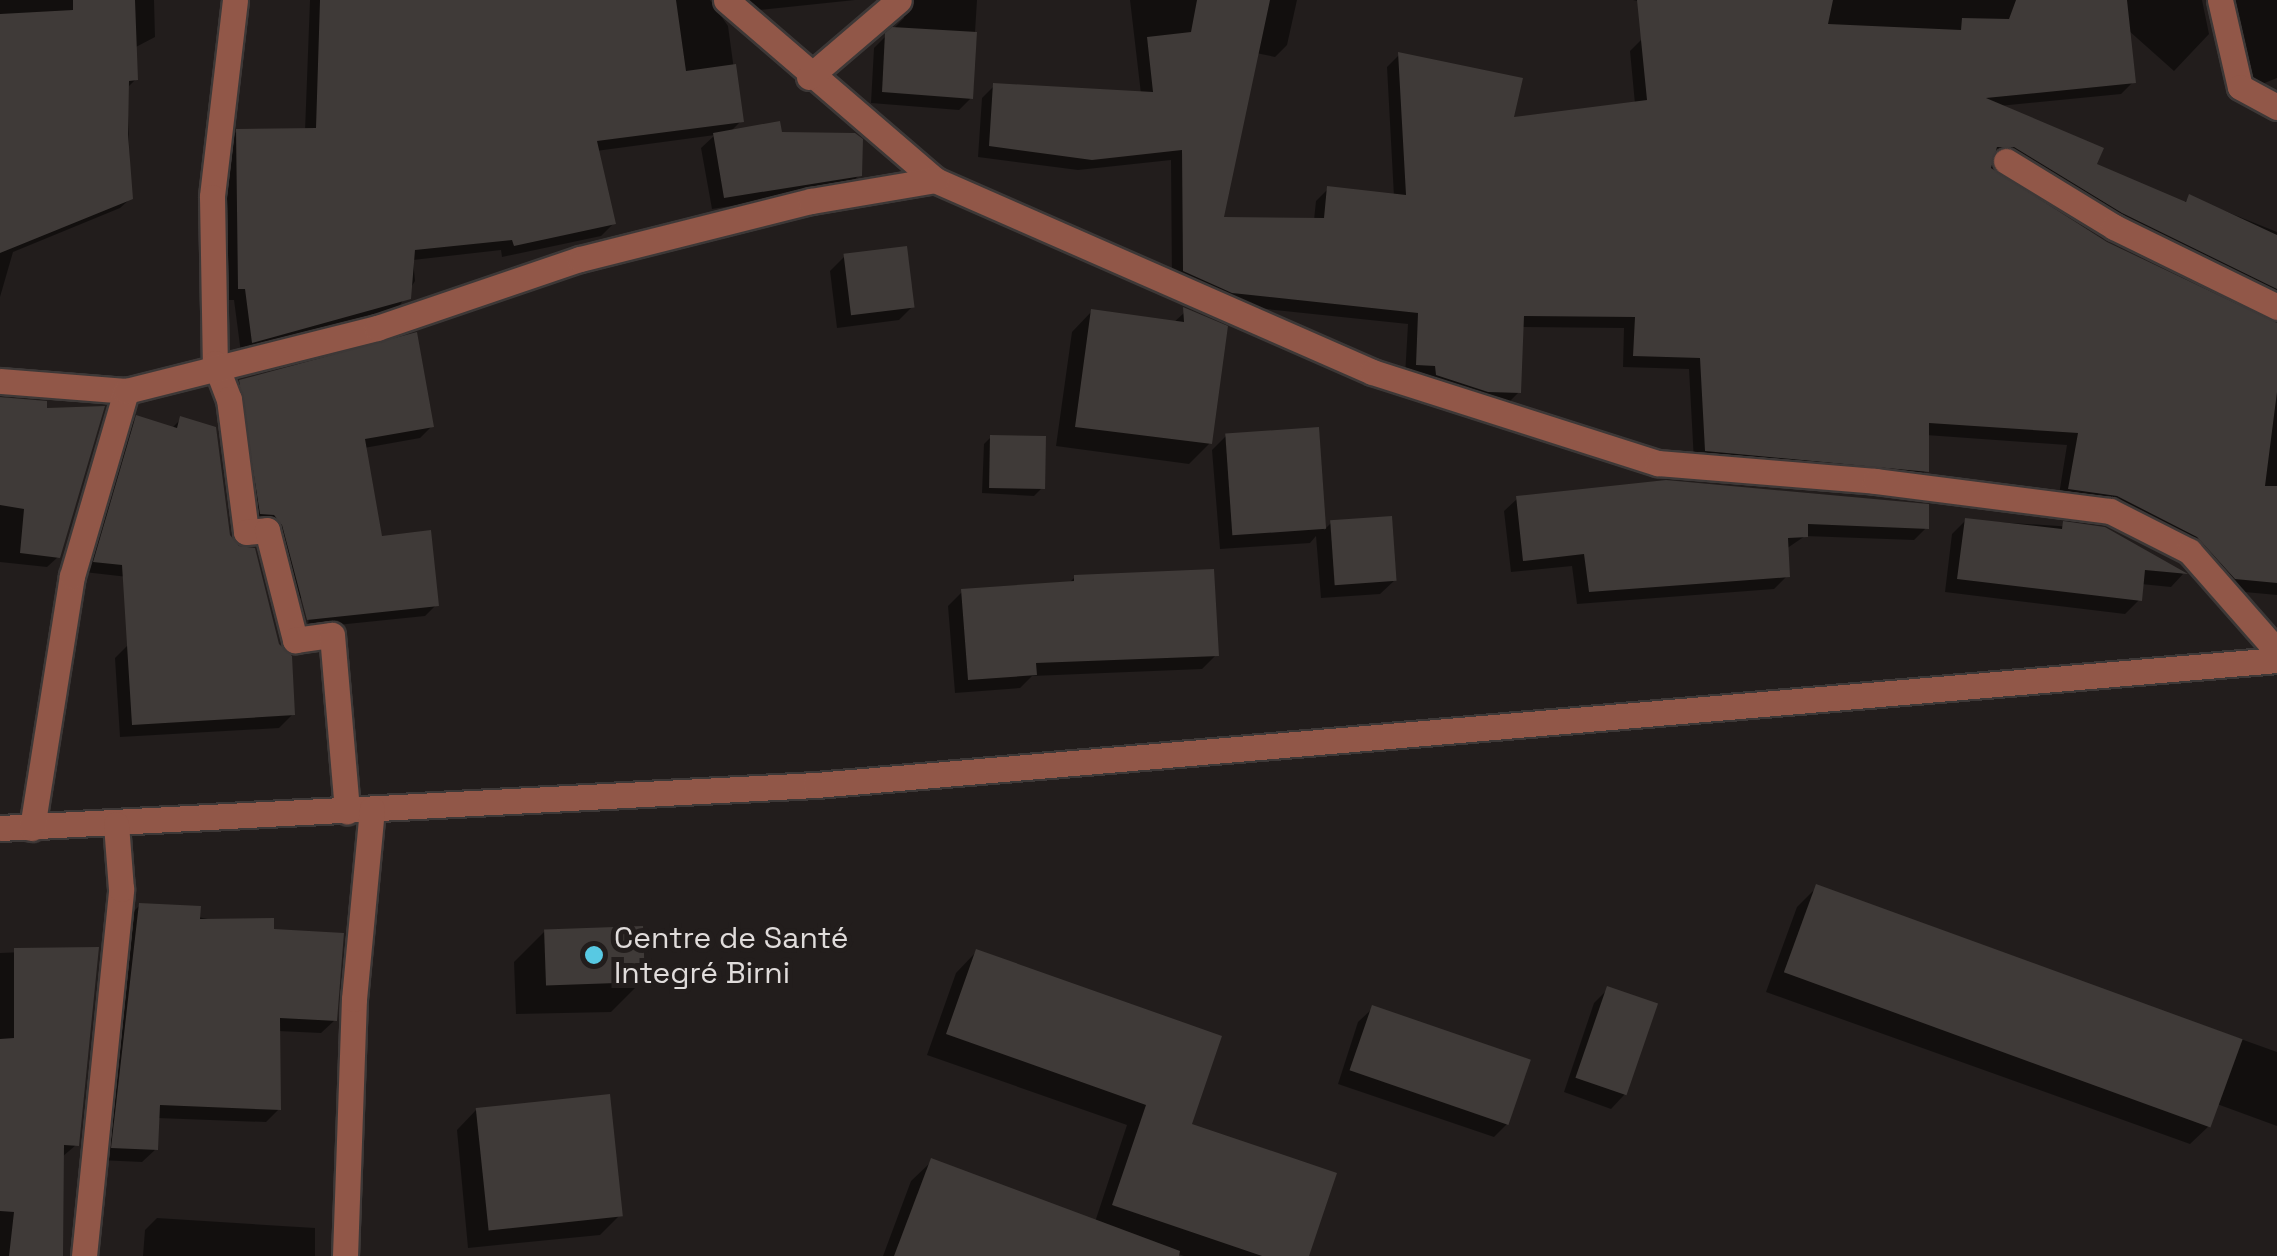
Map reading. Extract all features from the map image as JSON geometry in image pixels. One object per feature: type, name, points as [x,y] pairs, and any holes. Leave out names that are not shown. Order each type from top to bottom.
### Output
[{"type":"street","points":[[235,0],[212,197],[216,363],[229,399],[246,532],[266,530],[295,640],[332,635],[359,810],[345,1256]]},
{"type":"street","points":[[726,0],[810,77],[936,180],[1372,372],[1658,463],[1875,481],[2110,510],[2189,551],[2277,652]]},
{"type":"street","points":[[810,77],[899,0]]},
{"type":"street","points":[[2220,0],[2240,88],[2277,106]]},
{"type":"street","points":[[2006,161],[2114,227],[2277,307]]},
{"type":"street","points":[[0,381],[126,390],[216,363],[378,328],[580,259],[810,202],[936,180]]},
{"type":"street","points":[[32,828],[72,576],[126,390]]},
{"type":"street","points":[[0,828],[816,785],[2277,660]]},
{"type":"street","points":[[84,1256],[121,889],[116,824]]},
{"type":"building","points":[[73,0],[135,0],[138,80],[129,81],[128,134],[133,199],[0,253],[0,14],[73,10]]},
{"type":"building","points":[[320,0],[676,0],[686,71],[736,64],[744,122],[597,141],[616,224],[514,246],[512,240],[415,250],[411,299],[252,343],[245,289],[238,289],[236,129],[316,128]]},
{"type":"building","points":[[1197,0],[1270,0],[1224,217],[1324,218],[1327,186],[1406,195],[1398,52],[1523,78],[1514,117],[1647,100],[1637,0],[1833,0],[1828,24],[1961,30],[1962,18],[2009,19],[2016,0],[2127,0],[2136,83],[1986,98],[2104,148],[2097,164],[2186,202],[2189,194],[2277,235],[2277,289],[2122,213],[2014,147],[1997,147],[1991,168],[2107,242],[2277,323],[2277,392],[2265,486],[2277,486],[2277,583],[2235,579],[2197,537],[2117,496],[2068,489],[2078,433],[1929,423],[1929,472],[1705,451],[1700,358],[1633,356],[1635,317],[1524,316],[1521,393],[1488,392],[1436,375],[1435,366],[1416,365],[1418,313],[1232,293],[1183,271],[1182,150],[1092,160],[989,146],[993,83],[1153,92],[1147,37],[1191,32]]},
{"type":"building","points":[[892,27],[977,32],[973,99],[882,92],[885,33]]},
{"type":"building","points":[[780,121],[782,132],[855,133],[863,139],[862,176],[724,198],[713,133]]},
{"type":"building","points":[[907,246],[915,308],[851,315],[843,254]]},
{"type":"building","points":[[1183,307],[1228,326],[1212,444],[1075,427],[1091,309],[1184,322]]},
{"type":"building","points":[[417,332],[434,427],[365,439],[382,536],[431,530],[439,606],[307,620],[282,525],[274,515],[260,514],[239,380]]},
{"type":"building","points":[[0,397],[47,401],[47,408],[105,406],[60,558],[20,553],[24,509],[0,505]]},
{"type":"building","points":[[136,415],[177,428],[180,416],[216,427],[230,535],[239,546],[255,548],[279,644],[292,656],[295,715],[132,725],[122,565],[93,562]]},
{"type":"building","points":[[1319,427],[1326,529],[1232,535],[1225,434]]},
{"type":"building","points":[[990,435],[1046,436],[1045,489],[989,488]]},
{"type":"building","points":[[1666,480],[1929,504],[1929,529],[1808,524],[1808,537],[1788,538],[1790,577],[1589,592],[1584,554],[1523,561],[1516,496]]},
{"type":"building","points":[[1392,516],[1397,581],[1335,585],[1330,520]]},
{"type":"building","points":[[1965,518],[2062,529],[2063,521],[2105,527],[2188,574],[2145,570],[2142,601],[1957,579]]},
{"type":"building","points":[[1214,569],[1219,656],[1036,663],[1037,675],[968,680],[961,589],[1074,581],[1074,575]]},
{"type":"building","points":[[1816,884],[2243,1039],[2210,1128],[1784,972]]},
{"type":"building","points":[[139,903],[201,906],[200,919],[274,918],[274,929],[344,933],[337,1021],[280,1018],[281,1110],[160,1105],[158,1150],[111,1148]]},
{"type":"building","name":"Centre de Santé Integré Birni","points":[[643,926],[645,982],[546,985],[544,929]]},
{"type":"building","points":[[99,947],[79,1146],[64,1145],[63,1256],[9,1256],[14,1212],[0,1211],[0,1039],[14,1038],[14,948]]},
{"type":"building","points":[[976,949],[1222,1036],[1192,1124],[1337,1173],[1309,1256],[1262,1256],[1112,1205],[1146,1105],[946,1034]]},
{"type":"building","points":[[1607,986],[1658,1004],[1626,1095],[1575,1078]]},
{"type":"building","points":[[1372,1005],[1531,1060],[1508,1125],[1350,1070]]},
{"type":"building","points":[[610,1094],[623,1216],[489,1230],[476,1108]]},
{"type":"building","points":[[931,1158],[1180,1251],[1179,1256],[894,1256]]},
{"type":"place","name":"Centre de Santé Integré Birni","points":[[594,955]]}]
